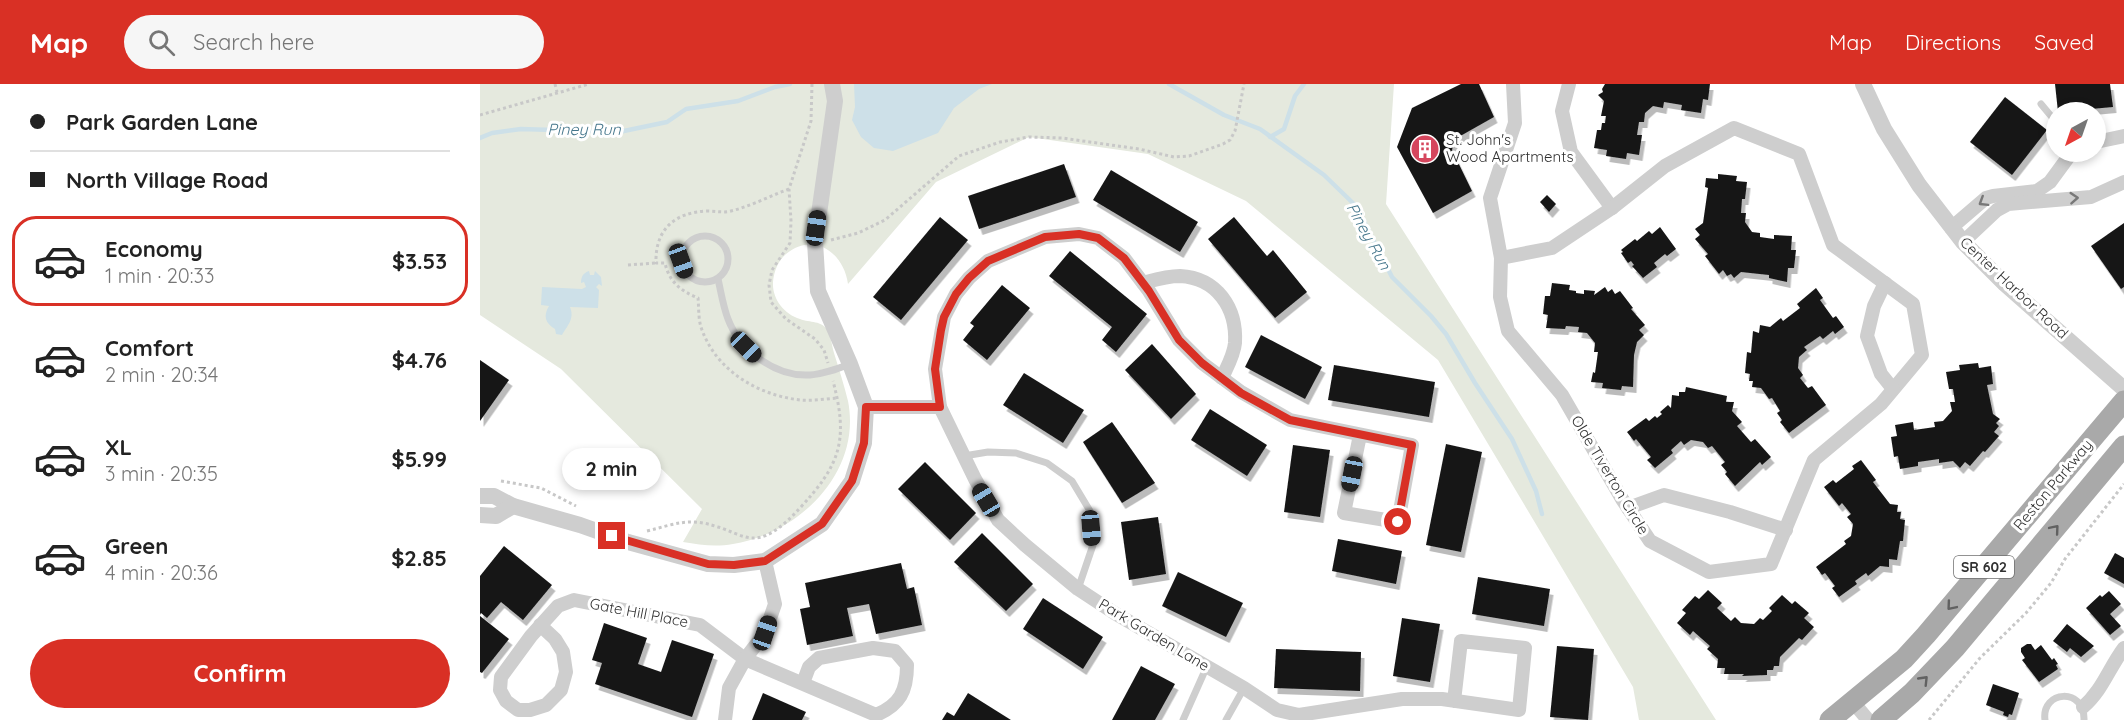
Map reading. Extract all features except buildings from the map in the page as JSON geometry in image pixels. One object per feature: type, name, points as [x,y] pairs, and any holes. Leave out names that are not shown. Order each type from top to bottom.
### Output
[{"type":"main road","name":"Reston Parkway","points":[[1830,720],[1904,658],[1926,635],[2124,401]]},
{"type":"main road","name":"Reston Parkway","points":[[1881,720],[1912,693],[1955,648],[2124,446]]},
{"type":"street","points":[[480,496],[494,496],[513,506],[708,564],[734,565],[765,561],[822,524],[852,481],[864,443],[866,407],[818,291],[815,242],[835,101],[832,84]]},
{"type":"street","name":"Olde Tiverton Circle","points":[[1501,258],[1552,248],[1612,208],[1665,166],[1734,128],[1799,154],[1833,245],[1913,304],[1922,355],[1881,404],[1814,460],[1771,564],[1709,572],[1650,541],[1628,508],[1562,395],[1508,332],[1500,297],[1501,258],[1490,198],[1515,123],[1513,84]]},
{"type":"street","points":[[1569,84],[1562,111],[1571,152],[1612,208]]},
{"type":"street","name":"Center Harbor Road","points":[[1863,84],[1884,129],[1899,154],[1951,228],[2005,284],[2124,389]]},
{"type":"street","points":[[2106,140],[2124,136]]},
{"type":"street","points":[[1951,228],[1986,198],[2037,191],[2050,182],[2065,162]]},
{"type":"street","points":[[1963,242],[1997,210],[2008,204],[2091,197],[2124,182]]},
{"type":"street","name":"Park Garden Lane","points":[[1360,435],[1344,513],[1398,522],[1412,445],[1290,420],[1241,393],[1202,363],[1179,340],[1143,283],[1124,258],[1098,238],[1079,234],[1045,237],[988,261],[969,278],[956,294],[944,317],[935,369],[940,407],[963,456],[998,520],[1078,589],[1277,710],[1299,716],[1402,699],[1454,701],[1519,710],[1525,648],[1461,641],[1454,701]]},
{"type":"street","points":[[1143,283],[1180,276],[1205,283],[1222,295],[1233,314],[1235,344],[1222,378]]},
{"type":"street","points":[[1885,283],[1874,306],[1867,336],[1881,374],[1893,389]]},
{"type":"street","points":[[866,407],[940,407]]},
{"type":"street","points":[[1628,508],[1664,495],[1730,512],[1786,530]]},
{"type":"street","points":[[480,515],[496,516],[513,506]]},
{"type":"street","points":[[726,720],[729,688],[745,659],[765,633],[775,604],[765,561]]},
{"type":"street","name":"Gate Hill Place","points":[[540,626],[555,639],[563,652],[566,672],[561,690],[546,705],[530,710],[518,710],[506,701],[500,690],[501,677],[540,626],[558,606],[574,600],[700,625],[745,659],[876,715],[892,708],[907,683],[907,665],[895,651],[873,648],[819,658],[809,667],[803,683]]},
{"type":"street","points":[[2084,714],[2112,664],[2124,648]]},
{"type":"street","points":[[1853,702],[1868,720]]},
{"type":"lane","points":[[2041,104],[2046,110]]},
{"type":"lane","points":[[703,236],[714,238],[724,246],[728,258],[726,269],[718,279],[706,283],[695,280],[685,273],[681,261],[683,249],[691,240],[703,236]]},
{"type":"lane","points":[[718,279],[727,318],[737,338],[771,366],[809,375],[831,371],[850,364]]},
{"type":"lane","points":[[963,456],[988,452],[1016,453],[1047,463],[1072,481],[1090,511],[1093,545],[1078,589]]},
{"type":"lane","points":[[1183,720],[1207,666]]},
{"type":"lane","points":[[1226,720],[1244,688]]},
{"type":"lane","points":[[2045,720],[2047,705],[2062,696],[2078,700],[2084,714]]},
{"type":"path","points":[[555,84],[557,92]]},
{"type":"path","points":[[480,115],[589,84]]},
{"type":"path","points":[[639,530],[646,531],[688,520],[754,538],[774,531],[790,519],[823,482],[833,464],[841,426],[840,406],[824,350],[814,339],[786,319],[771,302],[769,285],[772,270],[790,243],[789,189],[811,122],[812,84]]},
{"type":"path","points":[[790,243],[832,240],[858,233],[885,220],[959,156],[1000,142],[1029,137],[1062,138],[1139,149],[1174,157],[1189,156],[1230,140],[1235,131],[1244,84]]},
{"type":"path","points":[[628,265],[656,262],[661,235],[667,225],[680,216],[745,208],[789,189]]},
{"type":"path","points":[[498,481],[541,488],[582,509]]},
{"type":"path","points":[[1929,720],[1980,658],[2026,613],[2051,583],[2065,559],[2124,484]]},
{"type":"shaded area","points":[[480,84],[1394,84],[1386,204],[1716,720],[1639,720],[1633,687],[1438,360],[1246,201],[1148,154],[1029,137],[936,182],[848,284],[841,263],[826,249],[817,245],[807,245],[797,247],[786,254],[774,274],[773,288],[780,305],[789,314],[819,323],[828,331],[848,401],[850,427],[845,452],[835,475],[821,495],[803,513],[781,527],[758,538],[733,544],[708,545],[683,542],[702,509],[561,369],[480,315]]},
{"type":"shaded area","points":[[854,84],[992,84],[979,89],[954,108],[938,133],[893,151],[874,148],[861,137],[852,120],[855,107]]},
{"type":"shaded area","points":[[589,271],[590,275],[594,275],[595,271],[601,277],[602,286],[599,284],[596,287],[599,290],[598,308],[570,307],[572,315],[570,322],[562,335],[556,334],[555,329],[546,319],[549,306],[541,305],[542,287],[582,289],[586,287],[584,282],[581,283],[582,277]]},
{"type":"waterway","name":"Piney Run","points":[[480,138],[492,133],[521,129],[619,132],[667,122],[686,109],[738,101],[775,87],[790,84]]},
{"type":"waterway","name":"Piney Run","points":[[1169,84],[1224,115],[1260,129],[1324,175],[1356,206],[1392,277],[1446,334],[1512,439],[1536,491],[1542,514]]},
{"type":"waterway","points":[[1270,137],[1284,129],[1295,96],[1304,84]]},
{"type":"place","name":"St. John's Wood Apartments","points":[[1425,149]]},
{"type":"route","points":[[612,536],[708,564],[734,565],[765,561],[822,524],[852,481],[864,443],[866,407],[940,407],[935,369],[938,343],[944,317],[956,294],[969,278],[988,261],[1045,237],[1079,234],[1098,238],[1124,258],[1149,291],[1179,340],[1202,363],[1241,393],[1290,420],[1412,445],[1398,522]]}]
